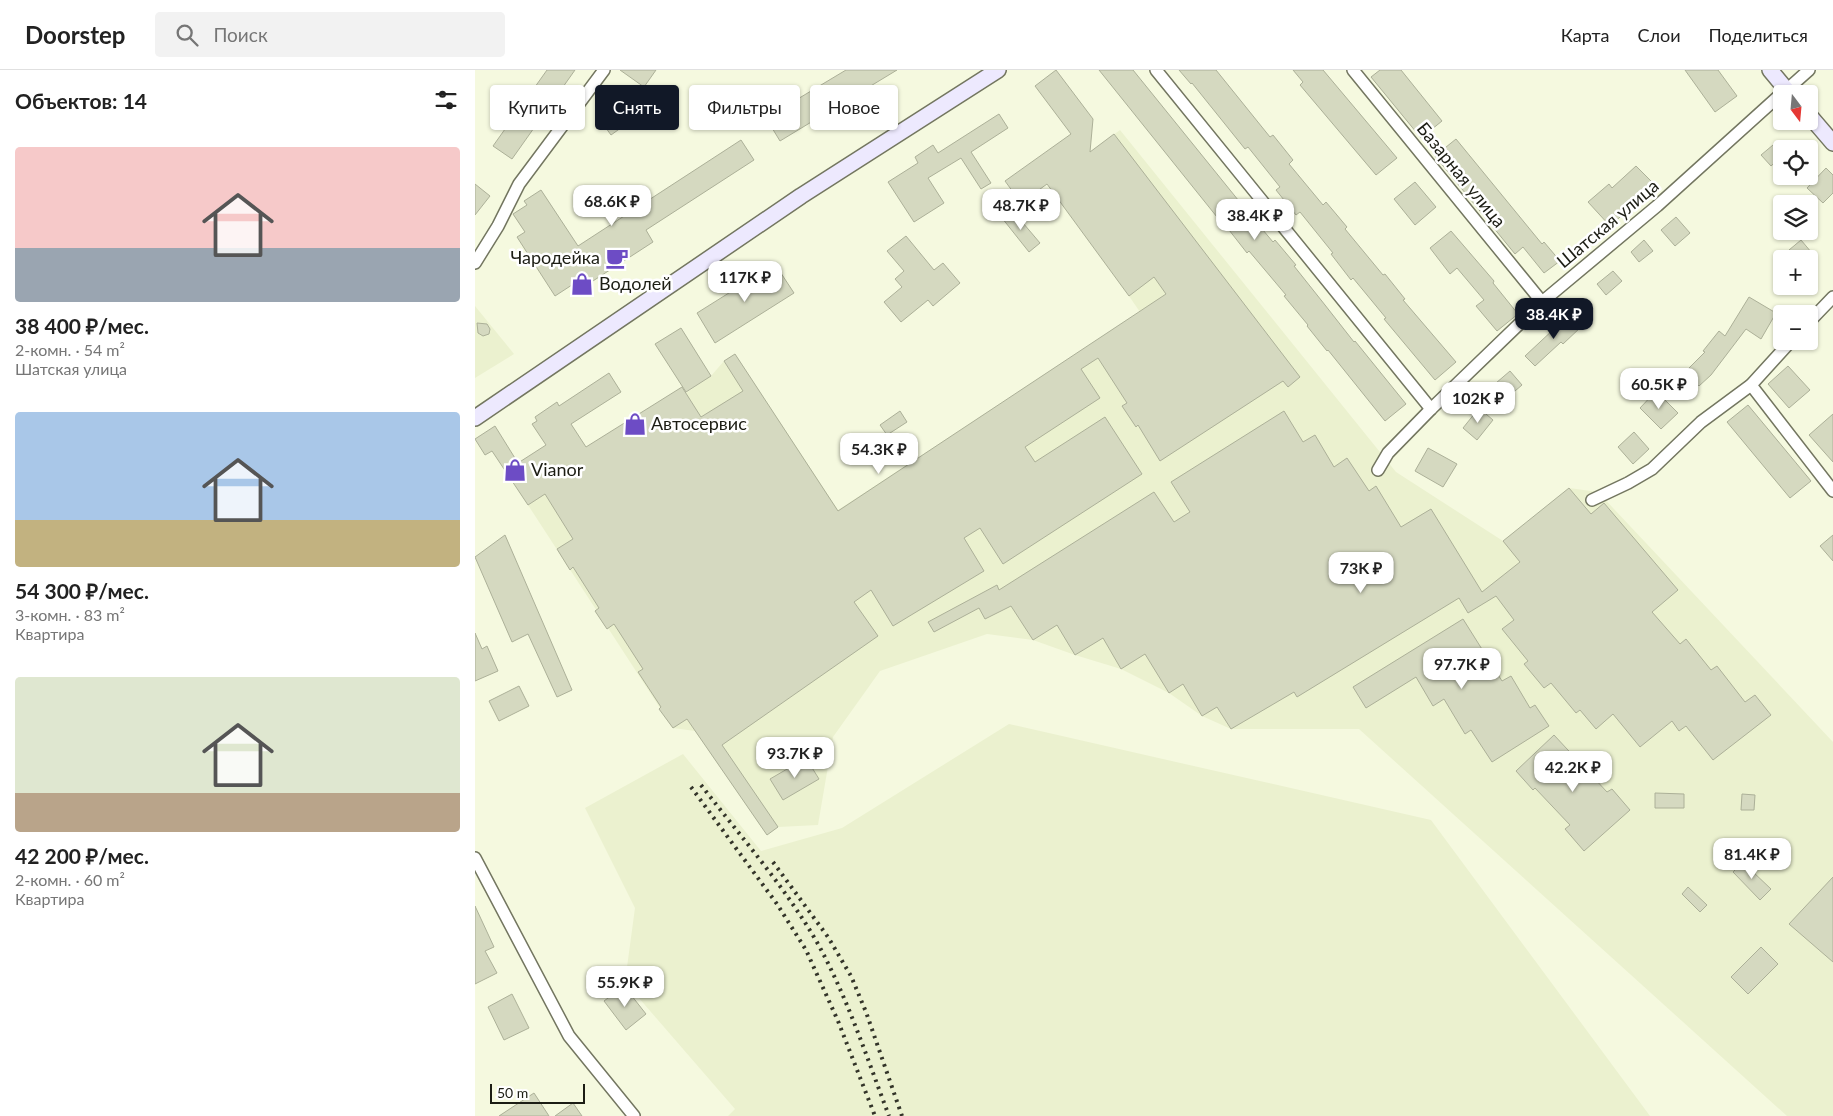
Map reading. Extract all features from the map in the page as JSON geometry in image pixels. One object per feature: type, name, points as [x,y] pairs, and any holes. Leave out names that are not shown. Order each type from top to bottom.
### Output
[{"type":"street","points":[[475,263],[498,226],[519,184],[604,70]]},
{"type":"street","points":[[475,418],[801,196],[997,70]]},
{"type":"street","points":[[1156,70],[1431,409]]},
{"type":"street","name":"Базарная улица","points":[[1353,70],[1542,302]]},
{"type":"street","points":[[1770,70],[1780,85]]},
{"type":"street","name":"Шатская улица","points":[[1793,85],[1809,70]]},
{"type":"street","name":"Шатская улица","points":[[1377,470],[1388,453],[1431,409],[1542,302],[1657,206],[1773,104]]},
{"type":"street","points":[[1818,126],[1833,143]]},
{"type":"street","points":[[1818,313],[1833,297]]},
{"type":"street","points":[[1592,500],[1629,483],[1652,469],[1701,422],[1751,385],[1783,350]]},
{"type":"street","points":[[1751,385],[1833,491]]},
{"type":"street","points":[[475,858],[569,1036],[634,1116]]},
{"type":"shaded area","points":[[1120,130],[1396,472],[1503,541],[1569,488],[1598,492],[1833,742],[1833,1116],[1787,1116],[1359,729],[1231,729],[1202,716],[1169,693],[1121,669],[1033,640],[987,634],[880,671],[833,737],[818,825],[778,827],[767,835],[695,731],[673,728],[528,505],[692,403],[686,393],[711,376],[724,361],[735,354],[838,510],[1140,312],[1129,296],[1090,152]]},
{"type":"shaded area","points":[[475,306],[514,354],[475,378]]},
{"type":"shaded area","points":[[1009,724],[1431,820],[1650,1116],[728,1116],[735,1109],[625,982],[635,908],[585,808],[683,754],[761,851],[842,828]]},
{"type":"building","points":[[547,70],[575,70],[564,85],[536,85]]},
{"type":"building","points":[[620,70],[656,70],[645,85],[641,85]]},
{"type":"building","points":[[846,70],[897,70],[872,85],[821,85]]},
{"type":"building","points":[[1056,70],[1093,119],[1090,152],[1114,134],[1300,377],[1288,387],[1283,381],[1160,461],[1138,425],[1136,427],[1122,406],[1127,403],[1098,358],[1081,369],[1100,398],[1025,447],[1035,462],[1105,417],[1142,474],[1003,564],[980,528],[964,538],[984,571],[893,626],[871,590],[854,602],[878,636],[722,745],[778,827],[767,835],[687,719],[673,728],[659,709],[661,707],[638,672],[643,669],[614,624],[607,629],[595,611],[599,608],[573,567],[570,570],[557,549],[573,539],[545,494],[528,505],[492,451],[485,455],[475,439],[495,426],[518,463],[546,445],[532,424],[537,421],[535,417],[557,402],[559,406],[609,373],[621,392],[571,424],[586,447],[682,387],[701,417],[743,391],[724,361],[735,354],[838,511],[1166,294],[1154,277],[1129,296],[1047,184],[1021,203],[1005,181],[1071,134],[1035,86]]},
{"type":"building","points":[[1099,70],[1133,70],[1247,211],[1273,242],[1275,240],[1296,265],[1294,266],[1354,342],[1406,404],[1385,421],[1307,326],[1284,296],[1286,295],[1249,251],[1247,253],[1221,222]]},
{"type":"building","points":[[1179,70],[1216,70],[1270,137],[1273,135],[1293,160],[1289,164],[1323,205],[1326,202],[1347,227],[1345,229],[1383,275],[1385,274],[1405,299],[1403,300],[1456,362],[1435,380],[1384,319],[1386,318],[1353,278],[1351,280],[1331,254],[1333,253],[1300,212],[1296,215],[1276,190],[1280,187],[1248,147],[1245,149],[1192,83]]},
{"type":"building","points":[[1293,70],[1323,70],[1397,158],[1376,175],[1300,85],[1303,82]]},
{"type":"building","points":[[1380,70],[1401,70],[1442,121],[1421,138],[1371,77]]},
{"type":"building","points":[[1685,70],[1718,70],[1737,96],[1715,112]]},
{"type":"building","points":[[810,92],[810,123],[800,129],[800,98]]},
{"type":"building","points":[[999,114],[1008,128],[971,152],[991,183],[981,189],[961,158],[928,178],[944,203],[914,222],[888,182],[918,163],[915,157],[933,145],[938,153]]},
{"type":"building","points":[[504,130],[533,130],[512,159],[493,146]]},
{"type":"building","points":[[607,130],[618,130],[611,135]]},
{"type":"building","points":[[773,130],[798,130],[780,141]]},
{"type":"building","points":[[1456,139],[1542,244],[1544,242],[1560,261],[1544,273],[1523,247],[1515,254],[1435,156]]},
{"type":"building","points":[[741,140],[754,160],[646,230],[653,242],[579,290],[575,283],[555,296],[517,237],[525,232],[513,214],[527,205],[524,201],[541,190],[578,246]]},
{"type":"building","points":[[1773,145],[1773,164],[1771,166],[1761,155]]},
{"type":"building","points":[[1636,166],[1652,182],[1627,205],[1630,208],[1610,226],[1588,202],[1609,184],[1612,188]]},
{"type":"building","points":[[1826,168],[1833,175],[1833,193],[1823,203],[1818,198],[1818,195],[1814,195],[1807,188],[1810,185],[1818,185],[1818,176]]},
{"type":"building","points":[[1415,182],[1436,207],[1415,225],[1394,199]]},
{"type":"building","points":[[475,184],[490,196],[475,215]]},
{"type":"building","points":[[1012,210],[1040,243],[1029,252],[1002,218]]},
{"type":"building","points":[[1676,217],[1690,233],[1675,246],[1661,230]]},
{"type":"building","points":[[1451,231],[1494,281],[1493,283],[1518,314],[1497,331],[1476,306],[1484,300],[1457,268],[1450,274],[1430,248]]},
{"type":"building","points":[[906,236],[934,270],[943,263],[960,283],[933,306],[928,300],[901,322],[884,302],[902,287],[895,279],[904,271],[887,251]]},
{"type":"building","points":[[1644,240],[1653,251],[1639,262],[1631,252]]},
{"type":"building","points":[[1801,240],[1809,250],[1789,250]]},
{"type":"building","points":[[775,264],[794,293],[715,343],[697,313]]},
{"type":"building","points":[[1613,271],[1622,281],[1606,295],[1597,284]]},
{"type":"building","points":[[1749,297],[1773,311],[1773,318],[1761,339],[1746,329],[1711,375],[1699,386],[1685,372],[1705,352],[1703,351],[1719,331],[1725,336]]},
{"type":"building","points":[[1570,314],[1581,327],[1535,366],[1525,356]]},
{"type":"building","points":[[477,323],[487,324],[490,329],[489,334],[483,336],[478,333]]},
{"type":"building","points":[[681,328],[711,376],[686,392],[655,344]]},
{"type":"building","points":[[1788,366],[1810,390],[1789,408],[1768,384]]},
{"type":"building","points":[[1510,371],[1522,385],[1508,397],[1496,383]]},
{"type":"building","points":[[1656,391],[1678,413],[1661,429],[1640,408]]},
{"type":"building","points":[[1748,405],[1811,481],[1790,498],[1727,422]]},
{"type":"building","points":[[1479,408],[1493,420],[1477,440],[1463,428]]},
{"type":"building","points":[[900,411],[907,422],[887,435],[880,425]]},
{"type":"building","points":[[1284,411],[1303,442],[1315,435],[1334,467],[1347,458],[1369,491],[1376,486],[1401,527],[1431,509],[1482,592],[1520,562],[1503,541],[1569,488],[1591,514],[1604,503],[1678,590],[1652,612],[1680,644],[1686,639],[1711,670],[1717,666],[1745,702],[1755,695],[1771,715],[1713,760],[1686,726],[1679,731],[1672,721],[1640,747],[1613,714],[1596,729],[1580,710],[1576,713],[1551,683],[1544,688],[1524,664],[1528,661],[1502,629],[1514,620],[1496,596],[1468,613],[1459,598],[1297,697],[1294,692],[1231,729],[1217,707],[1202,716],[1183,684],[1169,693],[1145,654],[1121,669],[1103,638],[1075,655],[1057,625],[1033,640],[1011,606],[985,619],[979,608],[934,632],[928,622],[997,585],[999,590],[1154,492],[1174,522],[1190,512],[1171,482]]},
{"type":"building","points":[[1833,414],[1833,462],[1809,435]]},
{"type":"building","points":[[1634,432],[1649,449],[1633,464],[1618,447]]},
{"type":"building","points":[[1428,448],[1457,464],[1443,487],[1415,471]]},
{"type":"building","points":[[505,535],[572,690],[557,697],[528,634],[512,642],[475,557]]},
{"type":"building","points":[[1833,535],[1833,561],[1820,546]]},
{"type":"building","points":[[1463,619],[1502,681],[1511,676],[1530,708],[1535,705],[1549,726],[1492,762],[1471,730],[1465,734],[1444,699],[1433,706],[1416,677],[1366,708],[1353,687]]},
{"type":"building","points":[[475,633],[482,649],[487,646],[498,671],[475,681]]},
{"type":"building","points":[[519,686],[529,706],[499,721],[489,701]]},
{"type":"building","points":[[1554,735],[1607,792],[1612,789],[1630,810],[1584,851],[1565,829],[1570,825],[1516,771]]},
{"type":"building","points":[[806,758],[819,779],[783,800],[770,779]]},
{"type":"building","points":[[1655,793],[1684,794],[1684,808],[1655,808]]},
{"type":"building","points":[[1742,794],[1755,795],[1754,810],[1741,810]]},
{"type":"building","points":[[1745,860],[1754,869],[1752,871],[1771,889],[1760,900],[1733,872]]},
{"type":"building","points":[[1833,877],[1833,962],[1789,924]]},
{"type":"building","points":[[1688,887],[1707,905],[1700,912],[1682,894]]},
{"type":"building","points":[[475,906],[494,947],[485,951],[497,973],[475,984]]},
{"type":"building","points":[[1761,947],[1778,964],[1748,994],[1731,977]]},
{"type":"building","points":[[624,986],[646,1014],[626,1030],[604,1001]]},
{"type":"building","points":[[512,994],[529,1028],[504,1040],[488,1007]]},
{"type":"building","points":[[534,1093],[549,1116],[499,1116]]},
{"type":"building","points":[[573,1103],[582,1116],[555,1116]]},
{"type":"railway","points":[[701,785],[763,863],[792,903],[818,944],[848,1007],[889,1116]]},
{"type":"railway","points":[[691,787],[777,904],[806,950],[838,1021],[875,1116]]},
{"type":"railway","points":[[773,862],[828,937],[851,976],[866,1012],[902,1116]]},
{"type":"place","name":"Чародейка","points":[[617,258]]},
{"type":"place","name":"Водолей","points":[[582,284]]},
{"type":"place","name":"Автосервис","points":[[635,424]]},
{"type":"place","name":"Vianor","points":[[515,470]]}]
